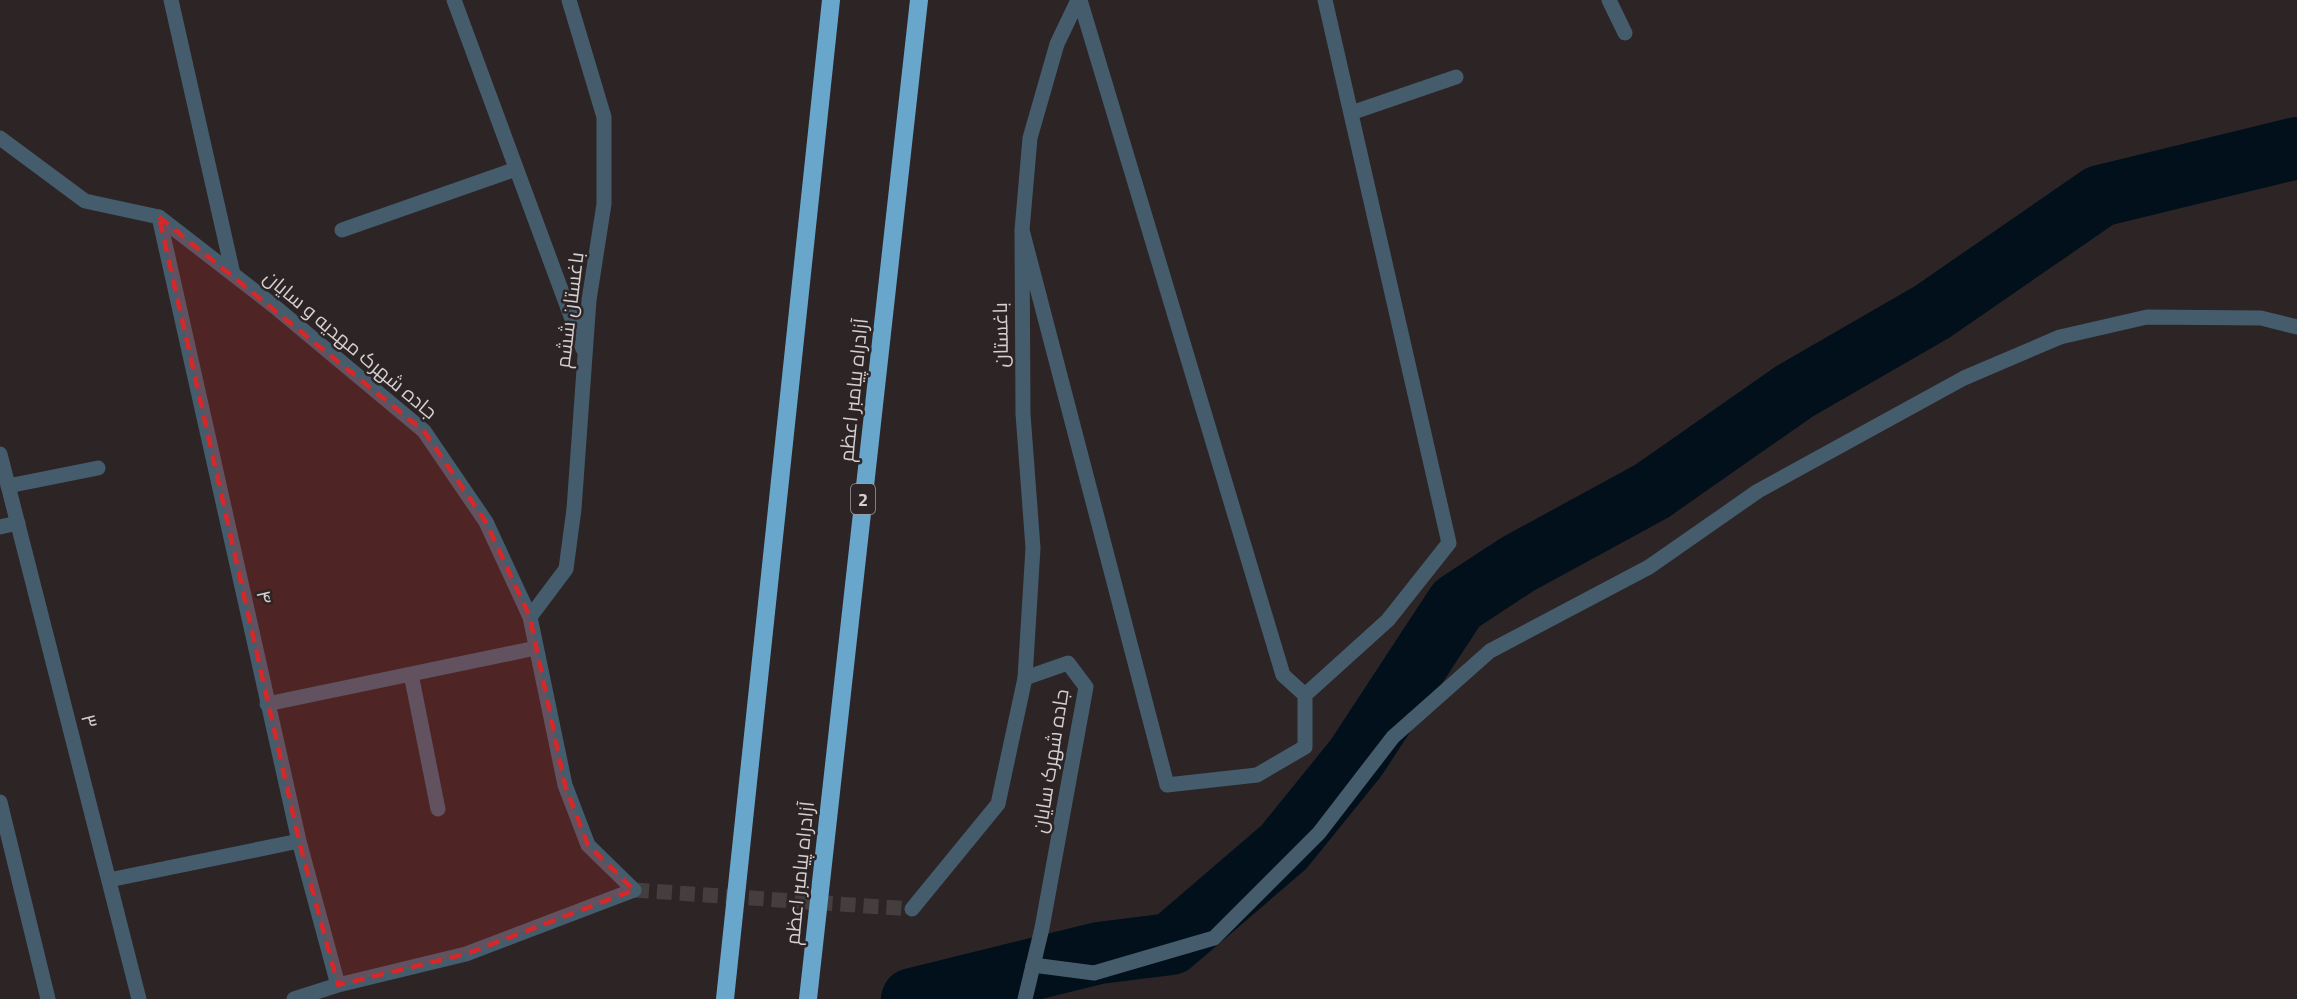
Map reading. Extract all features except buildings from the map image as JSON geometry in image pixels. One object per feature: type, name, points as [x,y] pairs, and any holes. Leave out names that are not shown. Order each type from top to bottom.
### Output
[{"type":"highway","points":[[725,999],[831,0]]},
{"type":"highway","name":"آزادراه پیامبر اعظم","points":[[808,999],[919,0]]},
{"type":"street","points":[[171,0],[233,274]]},
{"type":"street","points":[[454,0],[584,353]]},
{"type":"street","name":"باغستان ششم","points":[[530,617],[566,569],[574,509],[589,300],[604,204],[604,117],[569,0]]},
{"type":"street","points":[[1022,230],[1167,785],[1257,775],[1305,747],[1305,695],[1283,675],[1079,0]]},
{"type":"street","name":"باغستان","points":[[1025,678],[1033,548],[1023,414],[1022,230],[1030,138],[1057,44],[1079,0]]},
{"type":"street","points":[[1305,695],[1388,620],[1449,543],[1325,0]]},
{"type":"street","points":[[1609,0],[1624,33]]},
{"type":"street","points":[[1351,113],[1456,77]]},
{"type":"street","name":"جاده شهرک مهدیه و سایان","points":[[0,138],[85,201],[159,217],[274,306],[424,431],[486,522],[530,617],[565,785],[588,844],[634,890],[466,954],[339,985]]},
{"type":"street","points":[[342,230],[516,169]]},
{"type":"street","name":"۴","points":[[159,217],[299,841],[339,985]]},
{"type":"street","points":[[1025,999],[1033,965],[1094,973],[1214,938],[1319,833],[1393,737],[1490,651],[1649,567],[1758,491],[1964,378],[2060,337],[2147,316],[2261,318],[2297,327]]},
{"type":"street","name":"۳","points":[[0,454],[139,999]]},
{"type":"street","points":[[8,486],[98,468]]},
{"type":"street","points":[[0,527],[18,523]]},
{"type":"street","points":[[267,704],[536,648]]},
{"type":"street","name":"جاده شهرک سایان","points":[[912,909],[998,804],[1025,678],[1068,663],[1086,687],[1042,928],[1033,965]]},
{"type":"street","points":[[411,674],[438,809]]},
{"type":"street","points":[[0,802],[48,999]]},
{"type":"street","points":[[109,880],[299,841]]},
{"type":"street","points":[[294,999],[339,985]]},
{"type":"highlighted area","points":[[159,217],[424,431],[486,522],[530,617],[565,785],[588,845],[634,890],[466,954],[338,985],[299,841]]},
{"type":"waterway","points":[[912,999],[1099,953],[1171,944],[1284,847],[1356,758],[1457,604],[1518,564],[1652,491],[1795,391],[1932,312],[2100,196],[2297,148]]},
{"type":"tunnel","points":[[634,890],[912,909]]}]
